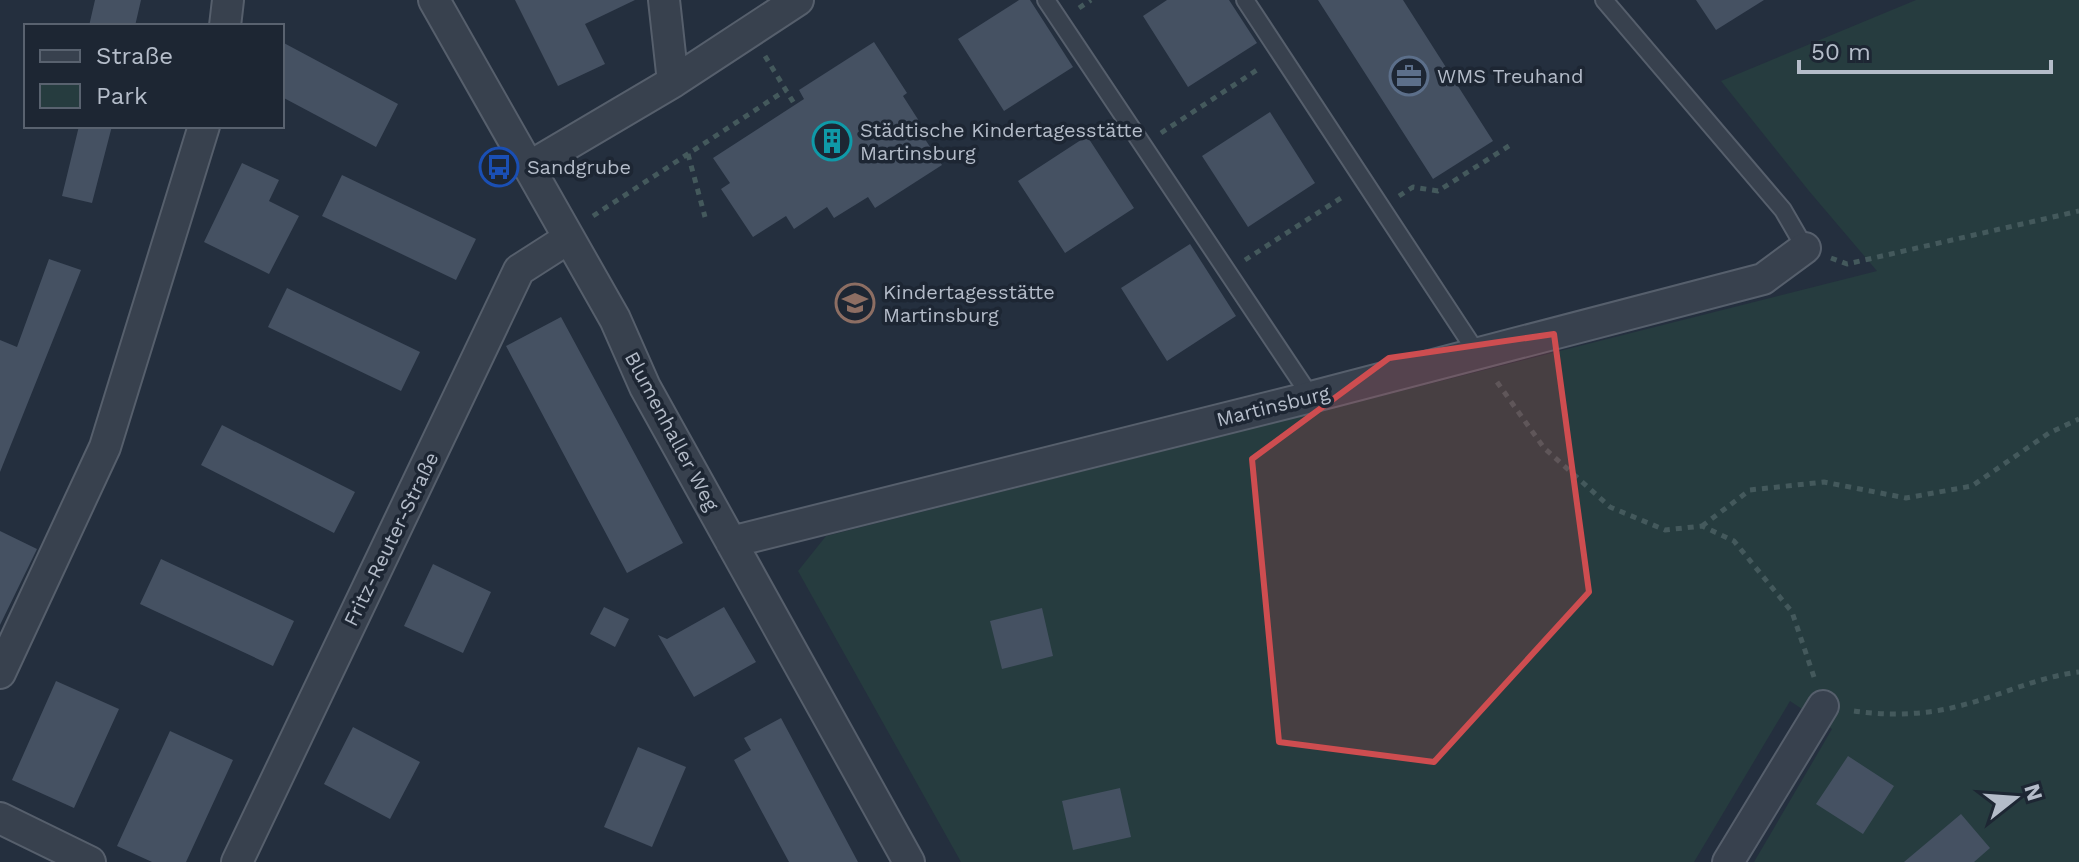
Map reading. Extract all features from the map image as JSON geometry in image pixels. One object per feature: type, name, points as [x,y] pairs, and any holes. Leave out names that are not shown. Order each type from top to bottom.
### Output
[{"type":"street","points":[[225,24],[228,0]]},
{"type":"street","name":"Blumenhaller Weg","points":[[434,0],[615,319],[645,387],[909,862]]},
{"type":"street","points":[[664,0],[673,82]]},
{"type":"street","points":[[529,167],[673,82],[798,0]]},
{"type":"street","points":[[0,673],[105,447],[203,128]]},
{"type":"street","name":"Fritz-Reuter-Straße","points":[[237,862],[519,270],[569,238]]},
{"type":"street","name":"Martinsburg","points":[[731,542],[1311,397],[1763,279],[1805,248]]},
{"type":"street","points":[[1728,862],[1823,706]]},
{"type":"street","points":[[0,818],[90,862]]},
{"type":"lane","points":[[1046,0],[1311,397]]},
{"type":"lane","points":[[1245,0],[1477,353]]},
{"type":"lane","points":[[1604,0],[1783,210],[1805,248]]},
{"type":"path","points":[[750,31],[795,105]]},
{"type":"path","points":[[1143,145],[1281,54]]},
{"type":"path","points":[[569,238],[593,216],[786,90]]},
{"type":"path","points":[[1381,207],[1413,187],[1438,191],[1512,144]]},
{"type":"path","points":[[688,154],[705,217]]},
{"type":"path","points":[[1227,272],[1365,182]]},
{"type":"path","points":[[1805,248],[1847,264],[2079,211]]},
{"type":"path","points":[[1477,353],[1544,448],[1610,507],[1665,530],[1702,526],[1750,490],[1824,482],[1906,498],[1972,486],[2049,433],[2079,419]]},
{"type":"path","points":[[1702,526],[1734,541],[1792,612],[1823,706],[1883,715],[1957,707],[2056,675],[2079,672]]},
{"type":"highlighted area","points":[[1554,334],[1589,592],[1434,762],[1279,742],[1252,459],[1389,358]]},
{"type":"green space","points":[[1916,0],[2079,0],[2079,862],[1754,862],[1832,729],[1790,701],[1694,862],[961,862],[798,571],[826,536],[1877,271],[1721,81]]},
{"type":"building","points":[[95,0],[141,0],[135,24],[89,24]]},
{"type":"building","points":[[515,0],[635,0],[585,24],[605,64],[558,86]]},
{"type":"building","points":[[1019,0],[1030,0],[1073,67],[1004,111],[958,39]]},
{"type":"building","points":[[1167,0],[1229,0],[1257,43],[1188,87],[1143,16]]},
{"type":"building","name":"WMS Treuhand","points":[[1318,0],[1403,0],[1493,141],[1433,179]]},
{"type":"building","points":[[1696,0],[1764,0],[1716,30]]},
{"type":"building","name":"Städtische Kindertagesstätte Martinsburg","points":[[874,42],[907,93],[903,96],[919,121],[915,124],[942,165],[875,208],[868,197],[834,218],[827,207],[794,229],[786,216],[753,237],[721,189],[730,183],[713,158],[804,99],[799,90]]},
{"type":"building","points":[[284,43],[398,104],[376,147],[284,98]]},
{"type":"building","points":[[1270,112],[1315,183],[1248,227],[1202,156]]},
{"type":"building","points":[[79,128],[111,128],[92,203],[62,196]]},
{"type":"building","points":[[1087,136],[1134,208],[1065,253],[1018,181]]},
{"type":"building","points":[[242,163],[279,180],[269,201],[299,216],[269,274],[204,242]]},
{"type":"building","points":[[342,175],[476,239],[456,280],[322,216]]},
{"type":"building","points":[[1190,244],[1236,316],[1167,361],[1121,288]]},
{"type":"building","points":[[49,259],[81,270],[0,472],[0,340],[17,347]]},
{"type":"building","points":[[287,288],[420,352],[401,391],[268,327]]},
{"type":"building","points":[[561,317],[683,543],[627,573],[506,346]]},
{"type":"building","points":[[222,425],[355,492],[334,533],[201,465]]},
{"type":"building","points":[[0,531],[37,549],[0,625]]},
{"type":"building","points":[[161,559],[294,621],[273,666],[140,604]]},
{"type":"building","points":[[433,564],[491,592],[463,653],[404,626]]},
{"type":"building","points":[[604,607],[629,619],[615,647],[590,634]]},
{"type":"building","points":[[724,607],[756,662],[694,697],[658,635],[667,639]]},
{"type":"building","points":[[1042,608],[1053,656],[1002,669],[990,621]]},
{"type":"building","points":[[56,681],[119,709],[74,808],[12,780]]},
{"type":"building","points":[[781,718],[858,862],[789,862],[734,760],[751,750],[744,738]]},
{"type":"building","points":[[353,727],[420,762],[390,819],[324,784]]},
{"type":"building","points":[[170,731],[233,760],[186,862],[152,862],[117,846]]},
{"type":"building","points":[[638,747],[686,767],[652,847],[604,827]]},
{"type":"building","points":[[1848,756],[1894,786],[1863,834],[1816,804]]},
{"type":"building","points":[[1120,788],[1131,837],[1073,850],[1062,801]]},
{"type":"building","points":[[1961,814],[1990,848],[1974,862],[1904,862]]},
{"type":"place","name":"WMS Treuhand","points":[[1409,76]]},
{"type":"place","name":"Städtische Kindertagesstätte Martinsburg","points":[[832,141]]},
{"type":"place","name":"Sandgrube","points":[[499,167]]},
{"type":"place","name":"Kindertagesstätte Martinsburg","points":[[855,303]]}]
